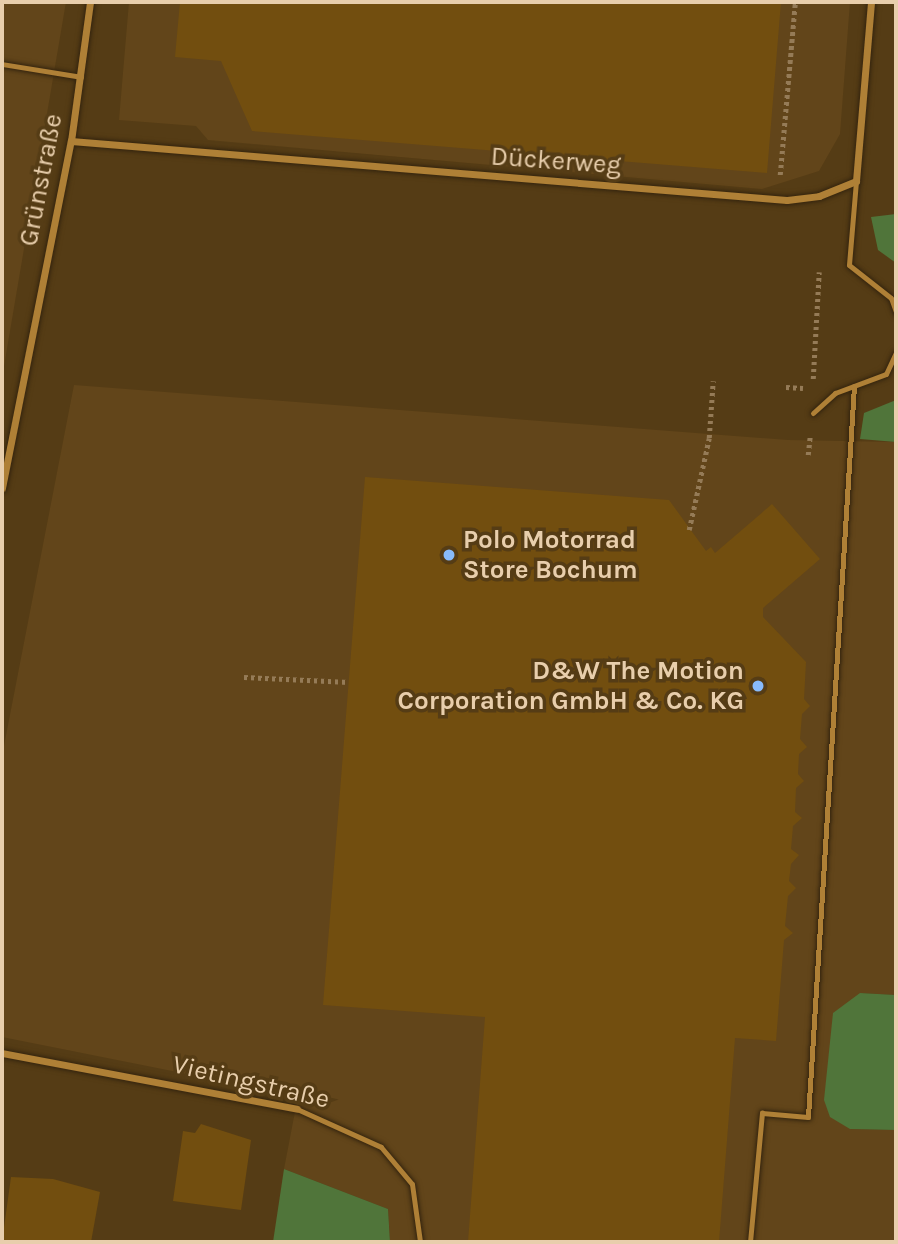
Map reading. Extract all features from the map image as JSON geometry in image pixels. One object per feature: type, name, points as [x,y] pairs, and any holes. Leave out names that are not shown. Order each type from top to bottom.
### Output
[{"type":"street","name":"Grünstraße","points":[[2,488],[71,141],[90,2]]},
{"type":"street","points":[[856,181],[871,2]]},
{"type":"street","name":"Dückerweg","points":[[71,141],[778,199],[819,195],[856,181]]},
{"type":"street","name":"Vietingstraße","points":[[2,1053],[297,1109]]},
{"type":"lane","points":[[2,64],[80,77]]},
{"type":"lane","points":[[856,181],[849,265],[891,298],[896,312]]},
{"type":"lane","points":[[813,413],[854,386],[886,374],[896,353]]},
{"type":"lane","points":[[750,1242],[762,1113],[808,1117],[854,386]]},
{"type":"lane","name":"Vietingstraße","points":[[297,1109],[381,1147],[412,1184],[420,1242]]},
{"type":"path","points":[[778,199],[795,2]]},
{"type":"path","points":[[786,387],[812,388],[819,272]]},
{"type":"path","points":[[689,530],[709,438],[713,381]]},
{"type":"path","points":[[808,454],[813,413]]},
{"type":"path","points":[[244,677],[349,682]]},
{"type":"shaded area","points":[[2,2],[66,2],[2,378]]},
{"type":"shaded area","points":[[129,2],[850,2],[840,134],[819,171],[762,189],[208,140],[196,126],[119,120]]},
{"type":"shaded area","points":[[74,385],[788,440],[896,442],[896,995],[860,993],[850,1129],[896,1130],[896,1242],[390,1242],[388,1209],[284,1169],[298,1096],[2,1037],[2,756]]},
{"type":"green space","points":[[896,214],[896,263],[878,250],[871,217]]},
{"type":"green space","points":[[896,400],[896,442],[860,439],[864,413]]},
{"type":"green space","points":[[860,993],[896,995],[896,1130],[850,1129],[830,1117],[824,1100],[833,1013]]},
{"type":"green space","points":[[284,1169],[388,1209],[390,1242],[273,1242]]},
{"type":"building","points":[[180,2],[781,2],[767,173],[252,131],[221,61],[175,57]]},
{"type":"building","points":[[365,477],[669,500],[706,551],[711,547],[715,553],[772,504],[820,559],[763,608],[763,617],[806,662],[804,699],[810,706],[802,714],[800,739],[807,747],[799,754],[798,774],[804,781],[796,788],[795,812],[802,818],[793,826],[791,849],[799,855],[791,864],[789,881],[796,888],[788,896],[785,926],[793,933],[784,940],[776,1041],[735,1038],[719,1242],[468,1242],[485,1017],[323,1005]]},
{"type":"building","points":[[201,1124],[251,1140],[241,1210],[173,1201],[183,1131],[195,1133]]},
{"type":"building","points":[[11,1177],[53,1179],[100,1192],[91,1242],[2,1242]]},
{"type":"place","name":"Polo Motorrad Store Bochum","points":[[449,555]]},
{"type":"place","name":"D&W The Motion Corporation GmbH & Co. KG","points":[[758,686]]}]
